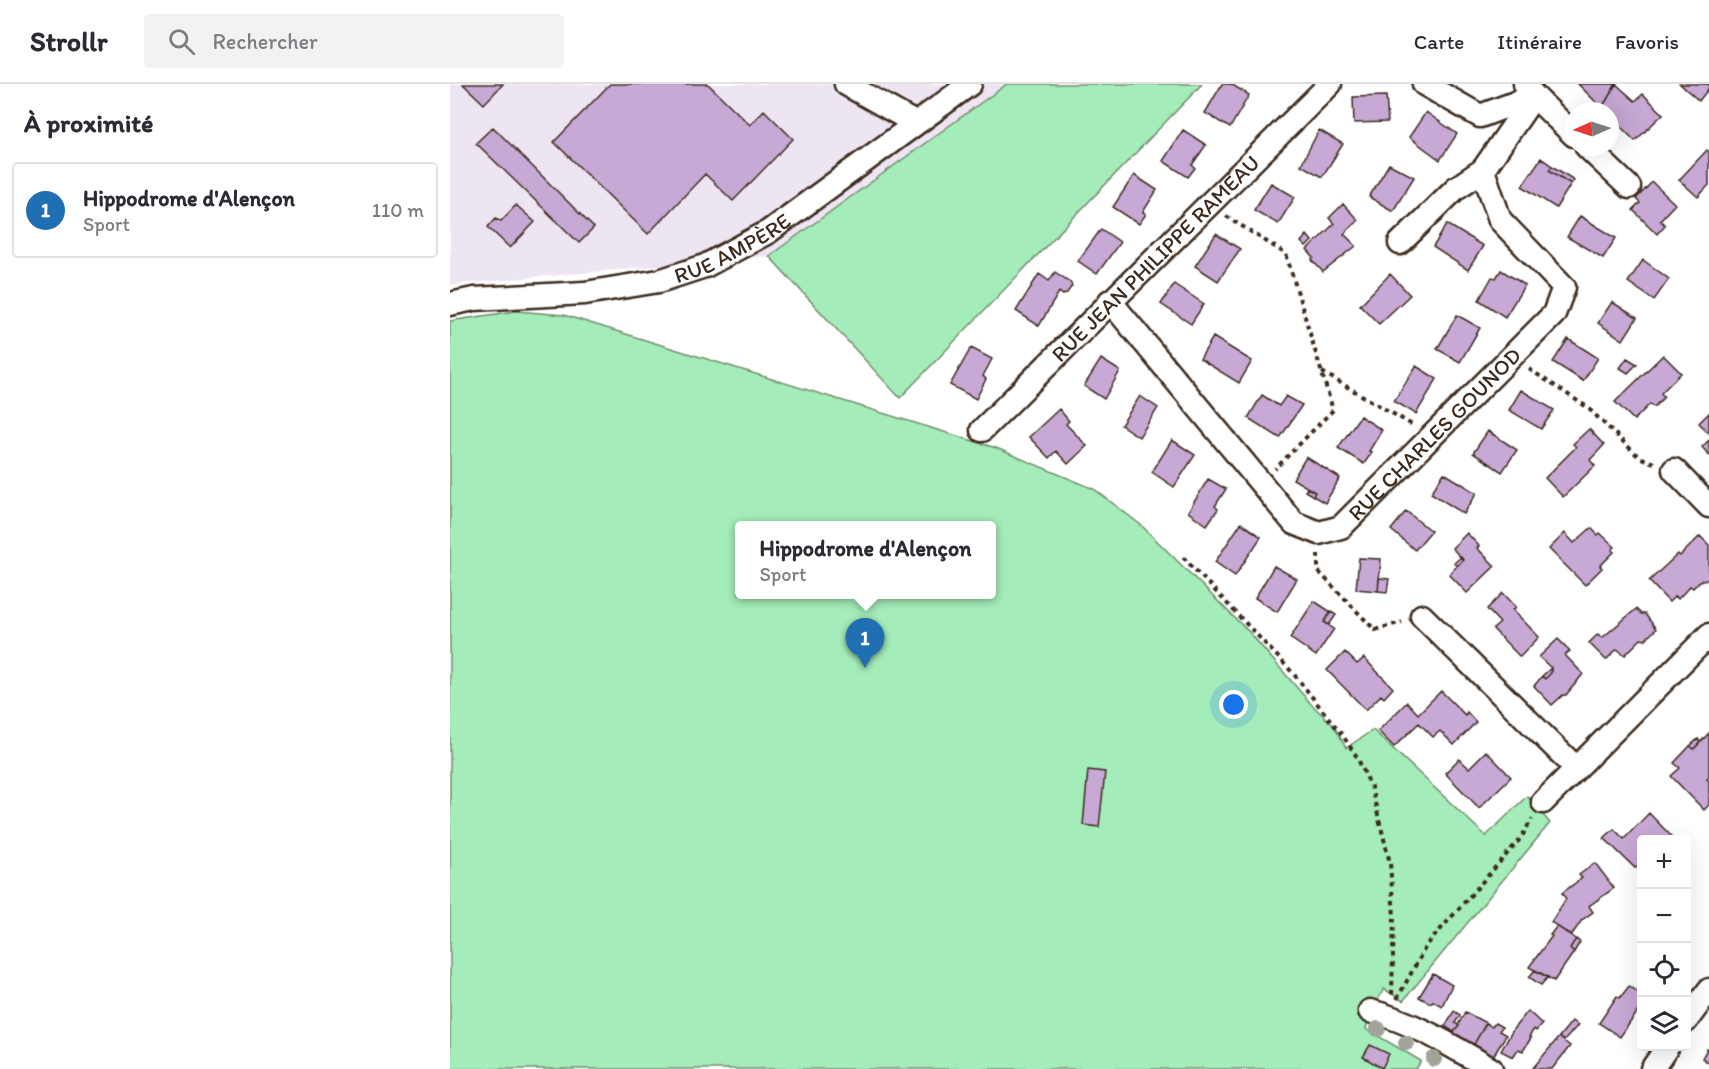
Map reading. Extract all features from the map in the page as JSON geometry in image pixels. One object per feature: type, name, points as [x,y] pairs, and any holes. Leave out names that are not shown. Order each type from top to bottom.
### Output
[{"type":"street","points":[[846,84],[915,123]]},
{"type":"street","name":"RUE AMPÈRE","points":[[450,304],[474,299],[585,293],[659,281],[705,266],[768,232],[970,84]]},
{"type":"street","name":"RUE JEAN PHILIPPE RAMEAU","points":[[981,430],[1330,84]]},
{"type":"street","points":[[1424,84],[1480,116],[1530,90]]},
{"type":"street","points":[[1530,90],[1565,126]]},
{"type":"street","points":[[1400,243],[1456,188],[1483,170],[1530,90]]},
{"type":"street","points":[[1596,156],[1629,187]]},
{"type":"street","name":"RUE CHARLES GOUNOD","points":[[1319,533],[1341,527],[1554,314],[1564,287],[1500,220],[1483,170]]},
{"type":"street","points":[[1110,301],[1294,523],[1319,533]]},
{"type":"street","points":[[1674,470],[1709,506]]},
{"type":"street","points":[[1422,616],[1576,768]]},
{"type":"street","points":[[1543,802],[1709,635]]},
{"type":"street","points":[[1691,1014],[1709,990]]},
{"type":"street","points":[[1383,1012],[1421,1029],[1491,1069]]},
{"type":"street","points":[[1652,1069],[1665,1051]]},
{"type":"path","points":[[1208,204],[1286,255],[1333,410],[1261,483]]},
{"type":"path","points":[[1511,357],[1587,407],[1639,457],[1674,470]]},
{"type":"path","points":[[1321,372],[1432,436]]},
{"type":"path","points":[[1319,533],[1318,571],[1374,630],[1422,616]]},
{"type":"path","points":[[1183,557],[1293,673],[1343,736],[1357,757],[1371,787],[1390,864],[1394,916],[1383,1012]]},
{"type":"path","points":[[1383,1012],[1426,946],[1521,838],[1543,802]]},
{"type":"shaded area","points":[[450,84],[1007,84],[769,256],[450,285]]},
{"type":"green space","points":[[1007,84],[1202,84],[900,398],[769,256]]},
{"type":"green space","points":[[516,311],[564,315],[996,448],[1094,489],[1141,525],[1250,633],[1311,704],[1334,726],[1346,748],[1373,730],[1486,836],[1527,796],[1550,823],[1403,1001],[1384,989],[1370,1011],[1366,1029],[1421,1061],[1416,1069],[450,1069],[450,321]]},
{"type":"building","points":[[463,84],[503,84],[484,104]]},
{"type":"building","points":[[610,84],[708,84],[750,125],[764,110],[793,139],[733,201],[705,174],[648,234],[554,142]]},
{"type":"building","points":[[1222,84],[1231,84],[1249,95],[1230,128],[1205,113]]},
{"type":"building","points":[[1578,84],[1616,84],[1606,102],[1596,102]]},
{"type":"building","points":[[1616,84],[1635,101],[1643,94],[1663,114],[1635,141],[1619,125],[1619,102],[1606,102]]},
{"type":"building","points":[[1680,84],[1709,84],[1709,88],[1699,101]]},
{"type":"building","points":[[1386,96],[1388,122],[1354,123],[1353,97]]},
{"type":"building","points":[[1426,112],[1457,134],[1440,160],[1409,137]]},
{"type":"building","points":[[493,127],[594,228],[579,243],[476,143]]},
{"type":"building","points":[[1183,130],[1206,145],[1192,165],[1195,168],[1188,177],[1163,161]]},
{"type":"building","points":[[1319,130],[1343,144],[1322,177],[1301,165]]},
{"type":"building","points":[[1707,150],[1709,152],[1709,185],[1698,197],[1679,180]]},
{"type":"building","points":[[1541,158],[1552,166],[1549,170],[1571,184],[1556,208],[1522,186]]},
{"type":"building","points":[[1389,164],[1414,177],[1393,211],[1369,197]]},
{"type":"building","points":[[1552,166],[1574,180],[1571,184],[1549,170]]},
{"type":"building","points":[[1134,175],[1157,190],[1143,212],[1146,214],[1139,224],[1113,207]]},
{"type":"building","points":[[1652,182],[1675,204],[1660,220],[1665,225],[1657,234],[1633,210],[1640,203],[1636,199]]},
{"type":"building","points":[[1271,183],[1295,197],[1278,224],[1254,210]]},
{"type":"building","points":[[1343,204],[1358,220],[1344,234],[1356,246],[1323,272],[1312,260],[1314,258],[1307,250],[1334,224],[1329,218]]},
{"type":"building","points":[[516,205],[535,222],[510,248],[488,227],[496,218],[501,221]]},
{"type":"building","points":[[1580,216],[1616,238],[1603,258],[1567,237]]},
{"type":"building","points":[[1447,224],[1483,246],[1468,270],[1433,247]]},
{"type":"building","points":[[1101,229],[1120,242],[1097,274],[1078,261]]},
{"type":"building","points":[[1216,234],[1240,249],[1218,281],[1195,266]]},
{"type":"building","points":[[1307,235],[1312,241],[1306,247],[1301,242]]},
{"type":"building","points":[[1643,260],[1669,279],[1654,300],[1628,282]]},
{"type":"building","points":[[1501,270],[1525,285],[1505,317],[1479,300],[1492,277],[1496,278]]},
{"type":"building","points":[[1055,272],[1070,282],[1072,286],[1063,295],[1059,292],[1039,326],[1016,311],[1039,274],[1049,281]]},
{"type":"building","points":[[1390,274],[1410,295],[1379,324],[1360,305]]},
{"type":"building","points":[[1174,284],[1204,304],[1191,324],[1161,304]]},
{"type":"building","points":[[1612,302],[1637,318],[1623,340],[1598,323]]},
{"type":"building","points":[[1457,315],[1480,328],[1460,362],[1437,349]]},
{"type":"building","points":[[1213,337],[1252,361],[1239,383],[1200,359]]},
{"type":"building","points":[[1568,339],[1598,358],[1583,381],[1553,362]]},
{"type":"building","points":[[971,348],[992,359],[983,376],[986,379],[976,399],[950,385]]},
{"type":"building","points":[[1663,355],[1681,373],[1661,393],[1664,397],[1654,407],[1650,404],[1634,420],[1615,402]]},
{"type":"building","points":[[1627,358],[1637,364],[1628,373],[1620,368]]},
{"type":"building","points":[[1101,359],[1120,371],[1104,399],[1084,386]]},
{"type":"building","points":[[1416,366],[1437,379],[1416,414],[1394,401]]},
{"type":"building","points":[[1521,390],[1554,410],[1541,429],[1509,410]]},
{"type":"building","points":[[1262,395],[1279,406],[1286,396],[1302,405],[1280,438],[1248,418]]},
{"type":"building","points":[[1140,396],[1158,408],[1139,437],[1121,425]]},
{"type":"building","points":[[1059,409],[1069,421],[1066,424],[1087,446],[1068,464],[1056,451],[1049,458],[1029,437]]},
{"type":"building","points":[[1709,413],[1709,433],[1699,423]]},
{"type":"building","points":[[1360,416],[1382,430],[1364,464],[1338,448]]},
{"type":"building","points":[[1589,429],[1604,445],[1590,460],[1595,466],[1563,497],[1545,478],[1576,447],[1573,444]]},
{"type":"building","points":[[1488,431],[1517,450],[1502,472],[1473,453]]},
{"type":"building","points":[[1172,440],[1195,455],[1174,487],[1152,472]]},
{"type":"building","points":[[1709,440],[1709,455],[1702,447]]},
{"type":"building","points":[[1306,457],[1340,478],[1325,503],[1313,496],[1315,492],[1293,479]]},
{"type":"building","points":[[1444,473],[1477,493],[1464,514],[1431,493]]},
{"type":"building","points":[[1208,479],[1226,489],[1215,506],[1218,509],[1207,525],[1188,512]]},
{"type":"building","points":[[1307,488],[1315,492],[1313,496],[1305,491]]},
{"type":"building","points":[[1406,511],[1431,531],[1415,550],[1391,530]]},
{"type":"building","points":[[1241,523],[1261,537],[1235,576],[1215,562]]},
{"type":"building","points":[[1591,528],[1615,547],[1612,550],[1614,552],[1600,566],[1602,568],[1585,585],[1549,549],[1565,533],[1574,543]]},
{"type":"building","points":[[1467,533],[1479,546],[1477,548],[1495,566],[1467,593],[1449,574],[1463,560],[1452,548]]},
{"type":"building","points":[[1700,536],[1709,545],[1709,580],[1701,580],[1693,588],[1690,586],[1678,599],[1675,596],[1669,602],[1649,581]]},
{"type":"building","points":[[1461,557],[1463,560],[1457,566],[1454,563]]},
{"type":"building","points":[[1359,558],[1381,559],[1378,591],[1356,589]]},
{"type":"building","points":[[1274,566],[1297,579],[1277,612],[1255,598]]},
{"type":"building","points":[[1379,578],[1389,579],[1387,592],[1378,591]]},
{"type":"building","points":[[1503,593],[1516,607],[1513,610],[1539,637],[1520,657],[1493,629],[1500,623],[1487,609]]},
{"type":"building","points":[[1314,601],[1331,612],[1324,622],[1334,629],[1316,656],[1290,638]]},
{"type":"building","points":[[1636,609],[1641,614],[1645,614],[1656,629],[1645,640],[1641,639],[1625,655],[1617,649],[1606,660],[1589,643],[1598,634],[1602,638]]},
{"type":"building","points":[[1331,612],[1336,615],[1329,625],[1324,622]]},
{"type":"building","points":[[1558,639],[1570,651],[1565,655],[1583,674],[1566,695],[1552,705],[1534,686],[1542,676],[1545,679],[1551,673],[1551,668],[1539,657]]},
{"type":"building","points":[[1345,652],[1357,664],[1364,658],[1393,688],[1384,698],[1381,695],[1366,710],[1327,670]]},
{"type":"building","points":[[1551,668],[1551,673],[1545,679],[1542,676]]},
{"type":"building","points":[[1441,691],[1465,715],[1467,712],[1476,722],[1454,745],[1440,731],[1433,737],[1419,723],[1394,747],[1378,731],[1407,702],[1418,714]]},
{"type":"building","points":[[1709,733],[1709,777],[1707,779],[1709,781],[1709,805],[1704,810],[1671,776],[1680,768],[1674,763],[1690,746],[1694,749]]},
{"type":"building","points":[[1698,739],[1700,742],[1694,749],[1690,746]]},
{"type":"building","points":[[1486,751],[1511,777],[1479,808],[1445,773],[1459,759],[1469,768]]},
{"type":"building","points":[[1088,770],[1105,772],[1099,827],[1083,825]]},
{"type":"building","points":[[1649,813],[1670,835],[1637,835],[1637,867],[1635,868],[1604,838],[1614,829],[1624,839]]},
{"type":"building","points":[[1595,863],[1614,888],[1589,906],[1593,912],[1582,920],[1571,936],[1551,922],[1566,899],[1562,893],[1582,878],[1579,875]]},
{"type":"building","points":[[1557,926],[1576,939],[1570,948],[1574,952],[1554,981],[1529,967]]},
{"type":"building","points":[[1576,939],[1580,942],[1574,952],[1570,948]]},
{"type":"building","points":[[1535,970],[1548,977],[1541,985],[1529,977]]},
{"type":"building","points":[[1433,974],[1452,985],[1442,1006],[1419,997]]},
{"type":"building","points":[[1629,986],[1637,992],[1637,1012],[1620,1037],[1599,1023],[1617,996],[1620,998]]},
{"type":"building","points":[[1454,1011],[1460,1015],[1455,1023],[1459,1026],[1454,1032],[1445,1026]]},
{"type":"building","points":[[1528,1011],[1542,1024],[1536,1031],[1534,1029],[1523,1051],[1518,1049],[1513,1057],[1501,1051],[1514,1028]]},
{"type":"building","points":[[1465,1012],[1486,1023],[1473,1046],[1452,1034],[1459,1026]]},
{"type":"building","points":[[1572,1021],[1578,1025],[1564,1041],[1559,1037]]},
{"type":"building","points":[[1486,1023],[1492,1027],[1495,1023],[1502,1027],[1499,1031],[1506,1035],[1493,1057],[1473,1046]]},
{"type":"building","points":[[1559,1037],[1570,1046],[1552,1069],[1532,1069]]},
{"type":"building","points":[[1370,1045],[1389,1054],[1382,1068],[1363,1057]]},
{"type":"building","points":[[1707,1049],[1709,1051],[1709,1063],[1702,1058]]},
{"type":"place","name":"Hippodrome d'Alençon","points":[[865,668]]}]
